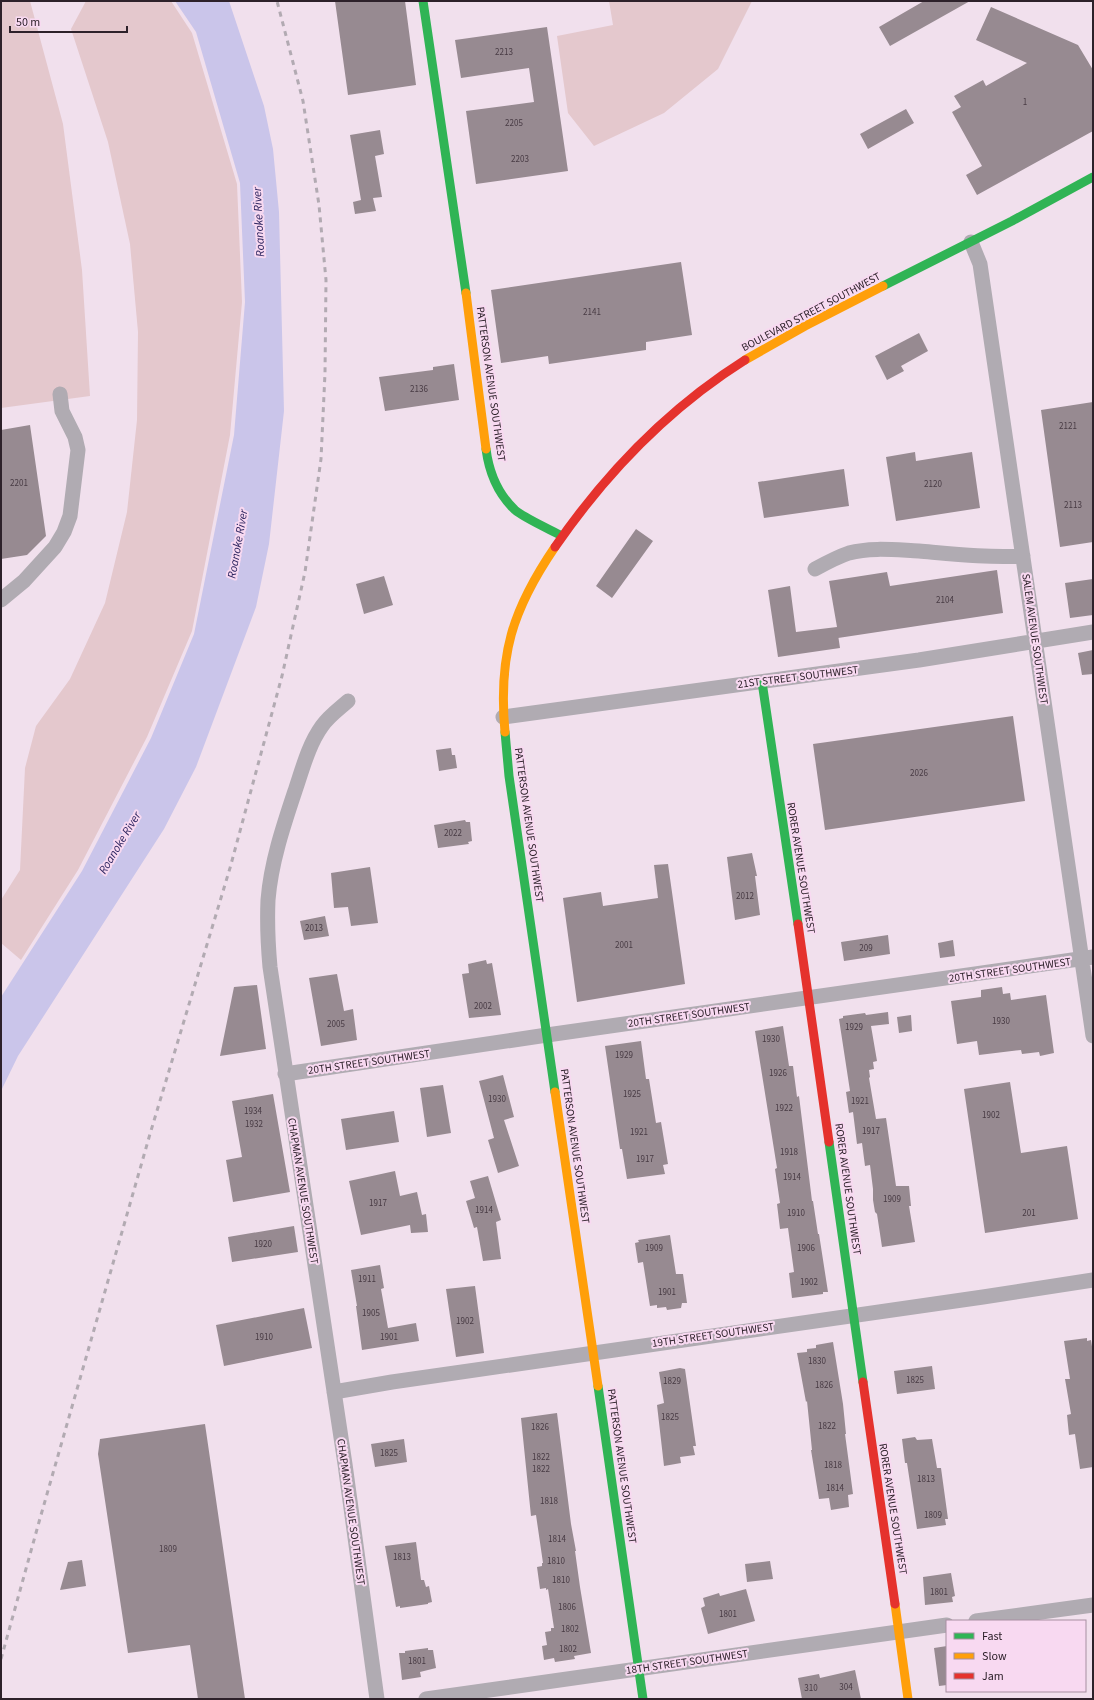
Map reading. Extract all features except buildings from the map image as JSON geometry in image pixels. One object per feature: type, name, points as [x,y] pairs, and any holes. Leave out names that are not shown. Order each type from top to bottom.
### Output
[{"type":"main road","name":"PATTERSON AVENUE SOUTHWEST","points":[[423,1],[460,245],[488,458],[497,488],[516,511],[562,536],[541,568],[504,636],[503,717],[509,776],[643,1699]]},
{"type":"main road","name":"BOULEVARD STREET SOUTHWEST","points":[[562,536],[594,495],[624,461],[659,426],[691,398],[723,374],[766,347],[843,306],[1044,205],[1093,177]]},
{"type":"main road","name":"RORER AVENUE SOUTHWEST","points":[[762,682],[809,998],[908,1699]]},
{"type":"street","name":"SALEM AVENUE SOUTHWEST","points":[[971,242],[980,264],[1035,641],[1087,958],[1093,1036]]},
{"type":"street","points":[[1,600],[24,581],[55,547],[64,532],[70,516],[78,450],[75,437],[62,411],[60,394]]},
{"type":"street","points":[[815,569],[844,555],[870,550],[891,549],[1003,557],[1023,556]]},
{"type":"street","name":"21ST STREET SOUTHWEST","points":[[503,717],[693,690],[911,662],[1093,632]]},
{"type":"street","name":"CHAPMAN AVENUE SOUTHWEST","points":[[348,701],[335,711],[322,726],[311,744],[285,824],[272,872],[268,899],[267,933],[270,967],[334,1392],[377,1699]]},
{"type":"street","name":"20TH STREET SOUTHWEST","points":[[286,1074],[1087,958]]},
{"type":"street","name":"19TH STREET SOUTHWEST","points":[[334,1392],[593,1352],[1093,1280]]},
{"type":"street","points":[[983,1620],[1093,1604]]},
{"type":"street","name":"18TH STREET SOUTHWEST","points":[[426,1699],[946,1625]]},
{"type":"shaded area","points":[[1,1],[30,1],[63,124],[82,270],[90,396],[1,408]]},
{"type":"shaded area","points":[[86,1],[171,1],[192,33],[237,184],[242,302],[230,435],[192,631],[147,737],[78,870],[21,960],[1,943],[1,900],[20,870],[25,768],[36,726],[70,679],[105,603],[127,512],[137,420],[138,332],[130,244],[108,142],[71,29]]},
{"type":"shaded area","points":[[609,1],[752,1],[718,69],[664,113],[594,146],[568,113],[557,36],[613,25]]},
{"type":"water","name":"Roanoke River","points":[[175,1],[229,1],[264,106],[273,149],[279,212],[284,411],[269,544],[256,607],[196,767],[164,829],[18,1056],[1,1091],[1,997],[82,871],[151,738],[194,634],[234,435],[245,302],[240,183],[196,32]]},
{"type":"railway","points":[[1,1659],[150,1134],[230,868],[282,676],[305,572],[321,459],[325,373],[326,280],[319,205],[303,101],[277,1]]},
{"type":"traffic: fast","points":[[423,1],[466,293]]},
{"type":"traffic: fast","points":[[883,286],[1012,221],[1093,177]]},
{"type":"traffic: fast","points":[[486,449],[489,466],[495,482],[509,504],[525,517],[562,536]]},
{"type":"traffic: fast","points":[[762,682],[798,924]]},
{"type":"traffic: fast","points":[[505,732],[509,776],[555,1092]]},
{"type":"traffic: fast","points":[[829,1142],[863,1382]]},
{"type":"traffic: fast","points":[[598,1386],[643,1699]]},
{"type":"traffic: slow","points":[[745,360],[805,326],[883,286]]},
{"type":"traffic: slow","points":[[466,293],[486,449]]},
{"type":"traffic: slow","points":[[505,732],[503,705],[504,680],[506,657],[511,635],[518,613],[528,592],[555,547]]},
{"type":"traffic: slow","points":[[555,1092],[598,1386]]},
{"type":"traffic: slow","points":[[895,1604],[908,1699]]},
{"type":"traffic: jam","points":[[555,547],[596,493],[617,468],[641,444],[690,399],[745,360]]},
{"type":"traffic: jam","points":[[798,924],[829,1142]]},
{"type":"traffic: jam","points":[[863,1382],[895,1604]]}]
